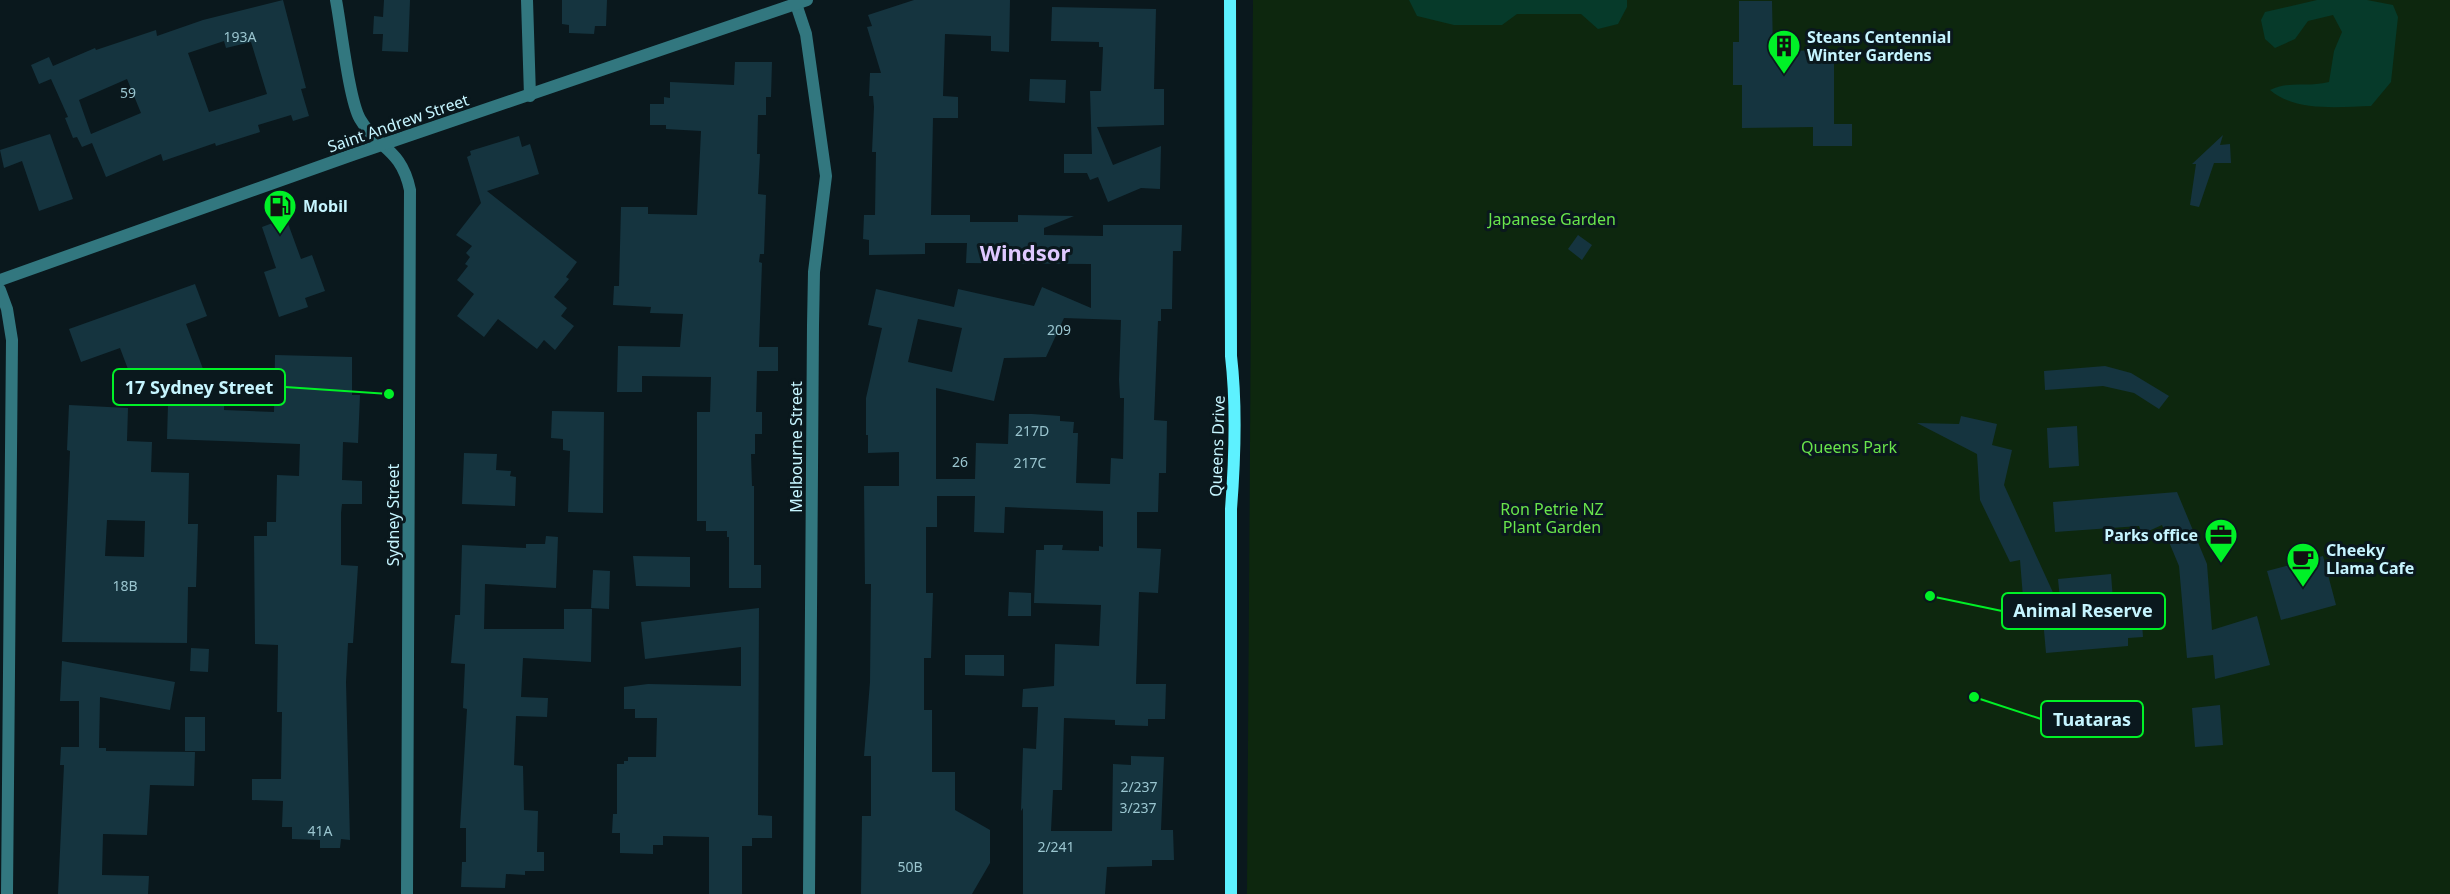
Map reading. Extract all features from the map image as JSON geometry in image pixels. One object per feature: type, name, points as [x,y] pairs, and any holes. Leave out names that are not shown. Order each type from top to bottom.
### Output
[{"type":"main road","name":"Queens Drive","points":[[1230,0],[1231,356],[1235,390],[1235,460],[1231,509],[1231,894]]},
{"type":"street","name":"Sydney Street","points":[[336,0],[358,117],[391,150],[405,171],[410,190],[407,894]]},
{"type":"street","points":[[527,0],[530,96]]},
{"type":"street","name":"Saint Andrew Street","points":[[0,280],[384,144],[801,2]]},
{"type":"street","name":"Melbourne Street","points":[[801,2],[826,176],[814,272],[809,894]]},
{"type":"street","points":[[0,290],[7,309],[12,340],[7,894]]},
{"type":"green space","name":"Queens Park","points":[[1253,0],[2450,0],[2450,894],[1247,894]]},
{"type":"shaded area","points":[[1409,0],[1627,0],[1627,7],[1618,24],[1598,29],[1581,14],[1517,14],[1502,25],[1454,25],[1417,16]]},
{"type":"shaded area","points":[[2317,0],[2367,0],[2393,5],[2398,17],[2391,82],[2371,106],[2318,107],[2305,105],[2280,97],[2270,90],[2285,85],[2329,82],[2334,51],[2342,32],[2333,15],[2308,21],[2295,39],[2275,48],[2265,39],[2261,20],[2265,12]]},
{"type":"building","points":[[283,0],[306,88],[301,89],[309,116],[293,121],[291,115],[258,125],[260,132],[216,146],[215,143],[163,161],[161,154],[106,177],[92,143],[82,147],[77,137],[73,138],[65,118],[68,117],[51,79],[39,84],[31,65],[49,57],[53,66],[95,48],[96,50],[156,30],[157,36],[203,20]],"holes":[[[224,41],[226,48],[251,42],[267,94],[209,112],[188,53]],[[127,79],[141,113],[91,134],[79,100]]]},
{"type":"building","points":[[384,0],[410,0],[408,52],[382,51],[383,34],[373,34],[374,16],[383,17]]},
{"type":"building","points":[[562,0],[607,0],[606,26],[595,26],[594,34],[569,33],[569,25],[562,24]]},
{"type":"building","points":[[914,0],[1010,0],[1009,52],[991,51],[991,36],[945,34],[943,96],[958,97],[958,118],[933,118],[931,215],[970,215],[970,222],[1018,222],[1018,215],[1074,216],[1044,228],[1044,235],[1103,236],[1103,225],[1182,225],[1181,251],[1173,251],[1172,309],[1161,309],[1161,321],[1158,321],[1154,420],[1167,421],[1166,473],[1159,473],[1158,512],[1137,512],[1137,548],[1161,549],[1158,593],[1139,592],[1136,684],[1166,684],[1165,719],[1148,719],[1148,726],[1115,725],[1115,720],[1064,718],[1062,790],[1053,790],[1051,831],[1112,831],[1113,764],[1131,765],[1131,756],[1164,757],[1161,830],[1173,830],[1174,860],[1152,860],[1152,866],[1107,867],[1105,894],[1023,894],[1023,808],[1021,811],[1023,748],[1036,749],[1038,707],[1022,707],[1023,689],[1054,686],[1055,644],[1099,646],[1101,605],[1034,603],[1036,550],[1044,550],[1044,545],[1063,545],[1062,550],[1099,551],[1099,546],[1103,547],[1103,511],[1005,507],[1004,533],[974,532],[975,496],[937,496],[937,527],[926,527],[926,593],[933,593],[931,658],[924,658],[924,710],[932,710],[932,772],[955,772],[955,810],[990,830],[990,863],[972,894],[861,894],[862,816],[871,816],[871,756],[864,756],[870,682],[871,584],[865,584],[864,486],[899,486],[899,452],[868,453],[866,398],[882,328],[868,325],[876,289],[954,307],[958,289],[1034,306],[1042,287],[1091,308],[1091,264],[966,263],[967,243],[925,243],[925,254],[869,255],[869,240],[863,239],[864,215],[875,215],[876,152],[872,152],[874,107],[873,96],[869,96],[870,73],[881,73],[867,27],[872,26],[868,15]],"holes":[[[1064,318],[1121,320],[1119,380],[1120,398],[1124,398],[1123,459],[1111,458],[1110,484],[1076,483],[1078,433],[1073,433],[1074,422],[1060,421],[1060,416],[1032,414],[1009,414],[1008,444],[976,443],[975,479],[936,479],[936,388],[994,401],[1004,358],[1046,357]],[[918,319],[962,328],[952,372],[908,362]]]},
{"type":"building","name":"Steans Centennial Winter Gardens","points":[[1739,1],[1772,1],[1773,51],[1834,50],[1834,124],[1852,124],[1852,146],[1813,146],[1813,127],[1742,128],[1742,85],[1733,85],[1733,42],[1739,42]]},
{"type":"building","points":[[1052,7],[1156,9],[1154,89],[1164,89],[1164,125],[1097,127],[1113,165],[1161,146],[1160,189],[1141,188],[1108,202],[1098,177],[1090,180],[1087,173],[1064,173],[1064,154],[1092,154],[1090,91],[1101,91],[1103,47],[1099,47],[1099,42],[1051,41]]},
{"type":"building","points":[[735,62],[772,62],[771,97],[766,97],[766,115],[758,115],[757,154],[760,154],[758,194],[766,195],[764,254],[760,254],[759,262],[762,263],[759,347],[778,347],[778,371],[757,371],[756,412],[762,412],[762,434],[755,434],[755,454],[751,454],[752,486],[754,486],[754,565],[761,565],[761,588],[729,588],[727,531],[706,531],[706,521],[697,521],[697,412],[710,412],[711,377],[642,376],[642,392],[617,392],[618,346],[680,347],[683,314],[650,313],[651,307],[613,305],[614,286],[619,286],[621,207],[648,207],[648,214],[697,215],[701,131],[666,129],[666,125],[650,125],[650,104],[664,104],[664,97],[670,98],[670,82],[734,85]]},
{"type":"building","points":[[1030,79],[1066,80],[1065,103],[1029,101]]},
{"type":"building","points":[[50,134],[73,199],[39,211],[22,161],[4,168],[0,150]]},
{"type":"building","points":[[2223,135],[2220,145],[2230,144],[2231,163],[2214,163],[2199,207],[2190,205],[2196,164],[2192,164]]},
{"type":"building","points":[[519,136],[522,147],[530,144],[539,174],[487,191],[577,262],[566,277],[569,279],[554,297],[567,308],[561,316],[574,326],[555,350],[544,340],[537,349],[498,319],[484,337],[457,316],[474,294],[457,280],[468,266],[465,264],[470,257],[466,253],[472,246],[456,235],[481,203],[467,157],[471,155],[470,151]]},
{"type":"building","points":[[286,218],[301,259],[312,255],[325,291],[305,298],[308,307],[279,317],[264,272],[276,268],[262,227]]},
{"type":"building","points":[[1578,235],[1592,245],[1582,260],[1568,249]]},
{"type":"building","points":[[195,284],[207,316],[186,324],[208,382],[225,383],[224,410],[274,412],[275,355],[352,357],[352,395],[360,395],[358,443],[343,442],[342,480],[362,481],[362,504],[342,504],[341,513],[341,565],[358,566],[353,643],[348,643],[346,682],[350,840],[341,839],[340,848],[320,848],[320,840],[292,839],[292,827],[282,827],[283,801],[252,800],[252,779],[281,779],[282,712],[277,712],[278,645],[255,644],[254,536],[267,536],[267,522],[276,522],[277,475],[299,476],[300,444],[167,439],[168,404],[160,384],[137,393],[120,348],[81,362],[69,329]]},
{"type":"building","points":[[2105,366],[2131,373],[2169,396],[2159,409],[2134,393],[2103,386],[2045,390],[2044,371]]},
{"type":"building","points":[[69,405],[128,408],[127,441],[152,442],[151,472],[189,473],[188,524],[198,524],[196,587],[188,587],[187,643],[62,642],[70,451],[67,450]],"holes":[[[107,520],[145,521],[144,557],[105,556]]]},
{"type":"building","points":[[552,411],[604,412],[603,513],[568,512],[570,451],[563,450],[563,439],[551,438]]},
{"type":"building","points":[[1961,416],[1997,424],[1992,445],[2012,450],[2004,485],[2061,610],[2058,579],[2111,574],[2113,600],[2140,597],[2143,637],[2128,638],[2128,646],[2046,653],[2042,608],[2024,610],[2020,560],[2010,562],[1980,500],[1977,454],[1917,423],[1959,424]]},
{"type":"building","points":[[2077,426],[2079,466],[2049,468],[2047,428]]},
{"type":"building","points":[[464,453],[497,454],[496,470],[511,471],[510,476],[516,477],[515,506],[462,504]]},
{"type":"building","points":[[2177,492],[2207,564],[2212,630],[2257,616],[2270,665],[2215,679],[2213,655],[2187,658],[2179,566],[2162,525],[2142,534],[2139,526],[2055,532],[2053,502]]},
{"type":"building","points":[[546,536],[558,537],[556,588],[485,584],[484,629],[564,629],[564,609],[592,609],[591,662],[523,658],[521,697],[548,698],[547,717],[516,716],[514,765],[523,766],[524,810],[538,811],[537,852],[544,852],[544,871],[525,871],[525,875],[506,874],[505,888],[461,887],[462,862],[466,862],[466,828],[460,828],[467,709],[463,708],[465,664],[451,663],[455,615],[460,615],[462,545],[526,548],[526,544],[545,544]]},
{"type":"building","points":[[633,556],[690,557],[690,587],[636,586]]},
{"type":"building","points":[[2323,556],[2336,605],[2281,620],[2267,571]]},
{"type":"building","points":[[593,570],[610,571],[609,609],[591,608]]},
{"type":"building","points":[[1009,592],[1031,593],[1031,616],[1008,616]]},
{"type":"building","points":[[759,608],[758,815],[772,816],[772,838],[752,838],[752,846],[742,846],[742,894],[709,894],[709,837],[663,836],[663,845],[653,845],[653,854],[620,853],[620,833],[612,833],[613,814],[617,814],[617,764],[624,764],[624,761],[628,761],[628,757],[656,757],[657,718],[635,718],[635,709],[624,709],[624,687],[648,684],[741,686],[741,647],[645,659],[641,622]]},
{"type":"building","points":[[191,648],[209,649],[208,672],[190,671]]},
{"type":"building","points":[[965,655],[1004,655],[1004,676],[965,675]]},
{"type":"building","points":[[62,661],[175,682],[170,710],[100,697],[99,748],[106,748],[106,751],[195,752],[194,786],[150,785],[147,835],[103,834],[102,875],[149,876],[148,894],[58,894],[64,765],[60,765],[61,747],[79,747],[79,701],[60,701]]},
{"type":"building","points":[[2220,705],[2223,745],[2195,747],[2192,708]]},
{"type":"building","points":[[185,717],[205,717],[205,751],[185,751]]},
{"type":"place","name":"Steans Centennial Winter Gardens","points":[[1784,75]]},
{"type":"place","name":"Mobil","points":[[280,235]]},
{"type":"place","name":"17 Sydney Street","points":[[389,394]]},
{"type":"place","name":"Parks office","points":[[2221,564]]},
{"type":"place","name":"Cheeky Llama Cafe","points":[[2303,588]]},
{"type":"place","name":"Animal Reserve","points":[[1930,596]]},
{"type":"place","name":"Tuataras","points":[[1974,697]]},
{"type":"district","name":"Windsor","points":[[1025,252]]},
{"type":"park label","name":"Japanese Garden","points":[[1552,219]]},
{"type":"park label","name":"Ron Petrie NZ Plant Garden","points":[[1552,518]]}]
